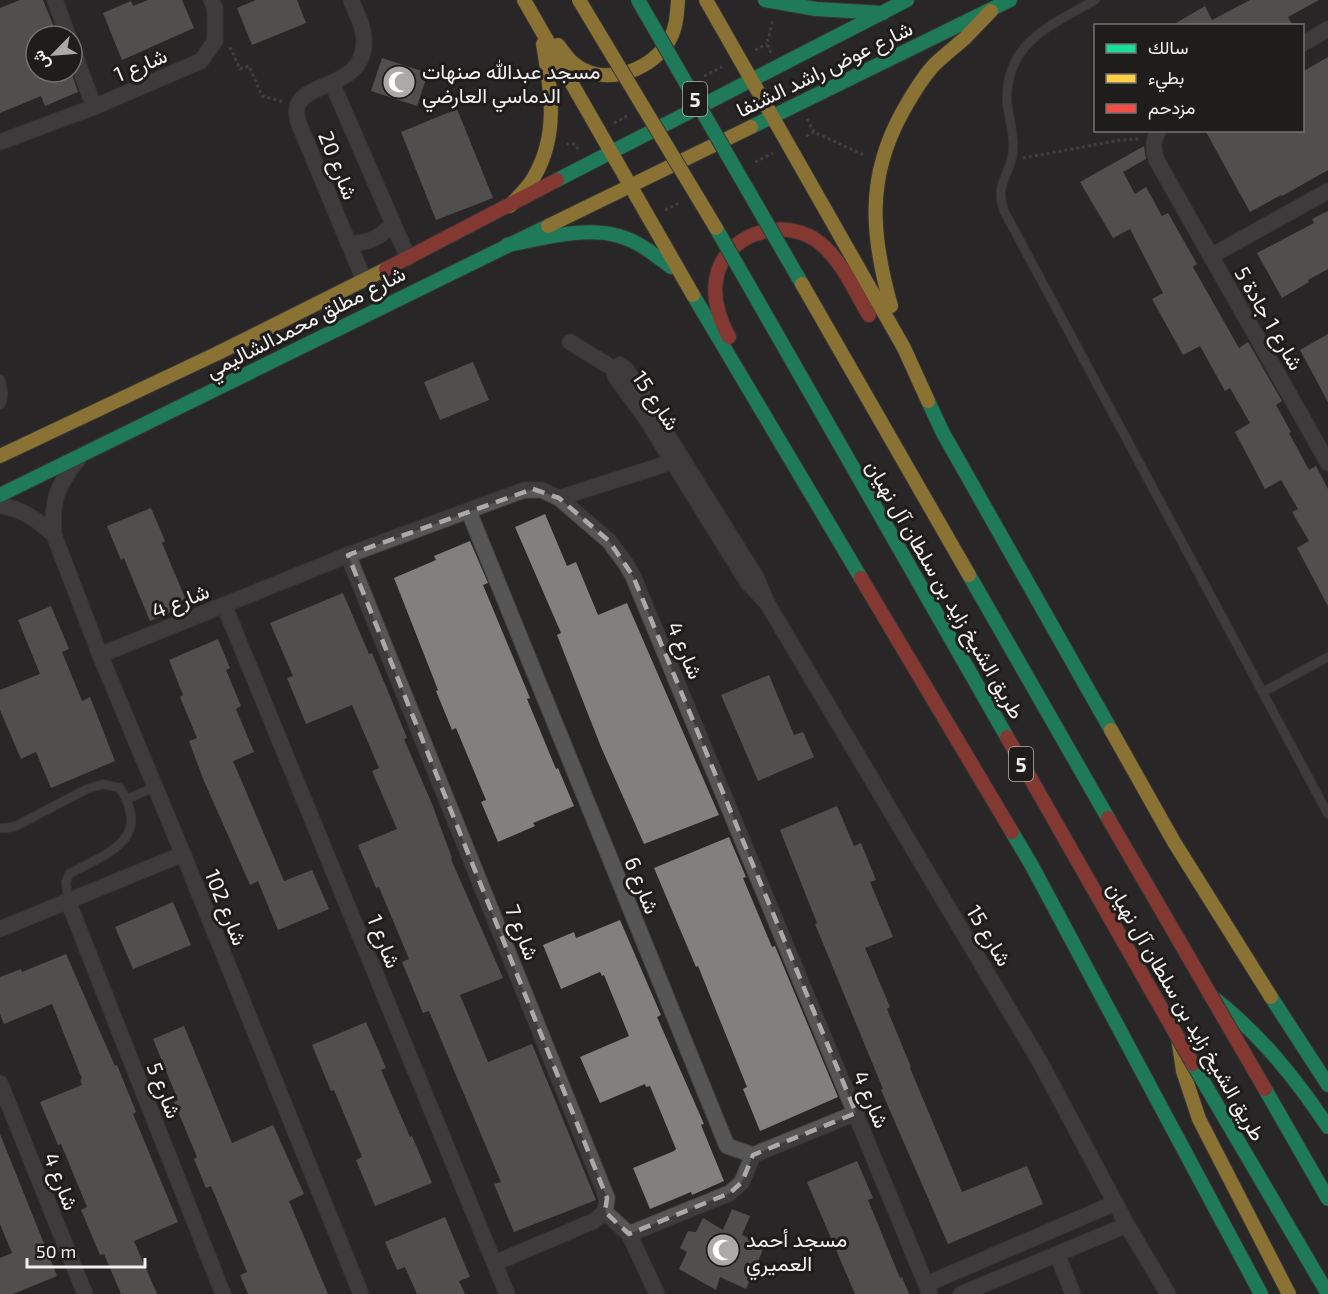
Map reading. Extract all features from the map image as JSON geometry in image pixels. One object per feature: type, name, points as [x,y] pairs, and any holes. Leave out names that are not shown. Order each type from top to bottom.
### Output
[{"type":"main road","points":[[524,0],[678,271],[1032,866],[1262,1294]]},
{"type":"main road","points":[[531,0],[562,52],[583,68],[607,75],[637,70],[660,54],[670,41],[676,25],[678,0]]},
{"type":"main road","name":"طريق الشيخ زايد بن سلطان آل نهيان","points":[[579,0],[689,180],[1178,1038],[1328,1294]]},
{"type":"main road","name":"طريق الشيخ زايد بن سلطان آل نهيان","points":[[638,0],[1328,1199]]},
{"type":"main road","points":[[706,0],[904,348],[943,433]]},
{"type":"main road","points":[[765,0],[816,9],[883,13]]},
{"type":"main road","name":"شارع عوض راشد الشنفا","points":[[611,153],[907,0]]},
{"type":"main road","name":"شارع عوض راشد الشنفا","points":[[630,185],[772,116],[988,5],[1010,0]]},
{"type":"main road","points":[[904,348],[882,278],[874,232],[874,192],[879,162],[899,116],[933,67],[965,38],[988,5]]},
{"type":"main road","points":[[510,206],[534,178],[549,144],[554,108],[540,28]]},
{"type":"main road","name":"شارع مطلق محمدالشاليمي","points":[[0,456],[216,354],[611,153]]},
{"type":"main road","name":"شارع مطلق محمدالشاليمي","points":[[0,495],[630,185]]},
{"type":"main road","points":[[823,515],[719,314],[715,289],[725,257],[740,241],[760,231],[777,228],[793,230],[820,243],[831,256],[943,433],[1174,842],[1299,1042],[1328,1084]]},
{"type":"main road","points":[[507,245],[566,235],[618,235],[644,247],[678,271]]},
{"type":"main road","points":[[216,354],[226,358],[230,365],[232,374],[228,384]]},
{"type":"main road","points":[[1209,994],[1245,1022],[1279,1057],[1328,1127]]},
{"type":"main road","points":[[1178,1038],[1183,1071],[1199,1119],[1288,1294]]},
{"type":"street","points":[[55,0],[64,24]]},
{"type":"street","points":[[211,0],[215,8],[215,41]]},
{"type":"street","points":[[297,106],[304,95],[348,75],[356,68],[363,51],[363,31],[351,0]]},
{"type":"street","points":[[1304,43],[1328,29]]},
{"type":"street","name":"شارع 1","points":[[0,142],[94,107],[201,61],[215,41]]},
{"type":"street","points":[[84,80],[94,107]]},
{"type":"street","name":"شارع 20","points":[[332,83],[408,258]]},
{"type":"street","name":"شارع 20","points":[[297,106],[299,124],[364,280]]},
{"type":"street","name":"شارع 1 جادة 5","points":[[1157,134],[1153,149],[1157,160],[1328,463]]},
{"type":"street","name":"شارع 1 جادة 5","points":[[1210,256],[1328,191]]},
{"type":"street","points":[[348,243],[374,240],[393,223]]},
{"type":"street","points":[[570,342],[614,369]]},
{"type":"street","name":"شارع 15","points":[[767,603],[748,583],[636,403],[615,376],[614,369],[620,365],[627,369],[760,583],[767,603],[1040,1062],[1127,1225],[1168,1294]]},
{"type":"street","name":"شارع 102","points":[[79,457],[62,478],[55,497],[54,535],[100,655],[361,1294]]},
{"type":"street","points":[[559,498],[672,462]]},
{"type":"street","name":"شارع 4","points":[[100,655],[348,555],[524,490],[542,490],[559,498],[609,541],[633,576],[928,1289]]},
{"type":"street","points":[[0,506],[24,512],[54,535]]},
{"type":"street","name":"شارع 6","points":[[469,512],[727,1146],[753,1155]]},
{"type":"street","name":"شارع 7","points":[[348,555],[607,1198],[605,1212]]},
{"type":"street","name":"شارع 1","points":[[224,605],[507,1294]]},
{"type":"street","points":[[0,929],[183,854]]},
{"type":"street","name":"شارع 5","points":[[68,901],[224,1294]]},
{"type":"street","name":"شارع 4","points":[[0,1083],[85,1294]]},
{"type":"street","points":[[629,1234],[730,1193],[742,1182],[753,1155],[856,1113]]},
{"type":"street","points":[[928,1289],[1115,1203]]},
{"type":"street","points":[[495,1263],[594,1221],[605,1212],[629,1234],[657,1294]]},
{"type":"street","points":[[961,1294],[1127,1225]]},
{"type":"street","points":[[1057,1254],[1073,1294]]},
{"type":"lane","points":[[1095,0],[1031,39],[1018,55],[1009,75],[1006,97],[1014,140],[1012,160],[1001,184],[1000,194],[1004,211],[1328,814]]},
{"type":"lane","points":[[0,379],[3,385],[0,405]]},
{"type":"lane","points":[[1263,692],[1328,657]]},
{"type":"lane","points":[[0,828],[16,826],[87,789],[103,784],[120,788],[127,799],[131,814],[131,829],[124,841],[115,849],[69,874],[66,882],[68,901]]},
{"type":"lane","points":[[127,799],[155,787]]},
{"type":"path","points":[[215,41],[231,49],[240,69],[249,66],[262,96],[297,106]]},
{"type":"path","points":[[1012,160],[1157,134]]},
{"type":"highlighted area","points":[[533,489],[559,498],[609,541],[633,576],[856,1113],[753,1155],[742,1182],[730,1193],[629,1234],[605,1212],[607,1198],[348,555]]},
{"type":"building","points":[[20,0],[43,0],[53,24],[24,24],[24,84],[75,84],[78,92],[45,106],[41,96],[0,113],[0,8]]},
{"type":"building","points":[[148,0],[182,0],[194,28],[122,60],[103,13],[131,1],[133,6]]},
{"type":"building","points":[[256,0],[297,0],[306,23],[252,45],[237,8]]},
{"type":"building","points":[[1250,0],[1319,0],[1288,17],[1292,24],[1174,24],[1205,6],[1212,20]]},
{"type":"building","points":[[1328,57],[1328,170],[1250,212],[1206,132],[1304,132],[1304,71]]},
{"type":"building","name":"مسجد عبدالله صنهات الدماسي العارضي","points":[[382,58],[428,73],[417,106],[371,91]]},
{"type":"building","points":[[457,109],[493,198],[436,220],[401,132]]},
{"type":"building","points":[[1144,146],[1146,159],[1123,172],[1135,194],[1146,187],[1162,216],[1168,213],[1197,264],[1193,267],[1239,348],[1248,342],[1282,401],[1276,405],[1309,470],[1316,466],[1328,489],[1328,606],[1297,548],[1309,541],[1292,512],[1298,509],[1281,480],[1265,489],[1235,432],[1250,423],[1230,388],[1225,391],[1200,346],[1183,355],[1152,299],[1163,293],[1130,229],[1113,238],[1080,182]]},
{"type":"building","points":[[1328,211],[1328,269],[1282,298],[1257,253],[1314,223],[1312,219]]},
{"type":"building","points":[[1328,334],[1328,402],[1300,350]]},
{"type":"building","points":[[473,362],[489,400],[440,420],[424,382]]},
{"type":"building","points":[[151,508],[165,541],[162,543],[188,605],[150,621],[124,558],[121,560],[107,526]]},
{"type":"building","points":[[545,514],[567,566],[576,562],[598,615],[627,603],[719,815],[644,844],[601,747],[557,635],[561,633],[515,527]]},
{"type":"building","points":[[470,541],[488,583],[483,585],[530,698],[527,699],[574,806],[533,823],[535,826],[498,842],[481,802],[486,800],[456,728],[452,730],[394,578],[436,560],[434,556]]},
{"type":"building","points":[[343,593],[387,689],[451,859],[503,978],[460,995],[488,1062],[532,1044],[596,1200],[514,1232],[494,1184],[501,1182],[429,1011],[423,1013],[402,962],[409,959],[379,887],[376,888],[358,845],[397,829],[372,771],[379,768],[352,705],[306,724],[287,678],[293,676],[270,623]]},
{"type":"building","points":[[51,606],[69,649],[62,652],[82,701],[90,697],[115,761],[51,788],[36,752],[21,759],[0,710],[0,690],[40,674],[18,620]]},
{"type":"building","points":[[218,639],[230,668],[226,670],[241,706],[236,709],[254,752],[233,761],[284,881],[312,870],[329,909],[278,930],[258,881],[250,885],[204,781],[189,741],[197,738],[180,697],[183,695],[169,660]]},
{"type":"building","points":[[769,675],[794,735],[803,732],[814,757],[758,781],[721,695]]},
{"type":"building","points":[[837,806],[854,846],[861,843],[876,880],[870,882],[893,937],[865,948],[890,1007],[887,1009],[910,1068],[962,1192],[1027,1166],[1043,1204],[948,1244],[881,1090],[883,1089],[815,924],[817,923],[780,830]]},
{"type":"building","points":[[729,837],[746,877],[743,878],[772,947],[775,946],[838,1097],[760,1131],[743,1089],[747,1087],[698,966],[696,967],[654,868]]},
{"type":"building","points":[[173,902],[191,945],[133,969],[115,927]]},
{"type":"building","points":[[620,920],[661,1015],[657,1017],[704,1124],[701,1125],[724,1181],[650,1209],[633,1168],[676,1149],[650,1086],[646,1087],[645,1084],[600,1103],[580,1057],[629,1036],[604,975],[602,976],[600,972],[561,989],[543,945],[574,932],[576,938]]},
{"type":"building","points":[[66,954],[115,1066],[117,1065],[136,1112],[133,1114],[178,1222],[134,1241],[157,1294],[121,1294],[104,1254],[100,1255],[81,1210],[87,1207],[61,1144],[58,1145],[40,1102],[82,1085],[80,1080],[82,1079],[52,1004],[4,1024],[0,1014],[0,977],[21,969],[22,972]]},
{"type":"building","points":[[366,1022],[386,1068],[381,1070],[432,1183],[375,1206],[356,1160],[362,1157],[312,1045]]},
{"type":"building","points":[[184,1026],[232,1143],[273,1125],[304,1194],[289,1201],[328,1294],[248,1294],[240,1275],[247,1272],[211,1186],[206,1188],[194,1159],[197,1157],[174,1102],[178,1100],[153,1039]]},
{"type":"building","points":[[0,1134],[57,1276],[13,1294],[0,1294],[0,1258],[12,1253],[0,1224]]},
{"type":"building","points":[[857,1161],[873,1198],[868,1200],[900,1278],[902,1277],[909,1294],[855,1294],[807,1182]]},
{"type":"building","name":"مسجد أحمد العميري","points":[[732,1209],[750,1216],[742,1235],[765,1245],[746,1289],[720,1277],[716,1290],[679,1269],[687,1252],[680,1248],[688,1231],[696,1232],[703,1218],[723,1230]]},
{"type":"building","points":[[445,1217],[470,1277],[459,1281],[465,1294],[417,1294],[405,1267],[397,1270],[385,1242]]},
{"type":"traffic: fast","points":[[638,0],[802,284]]},
{"type":"traffic: fast","points":[[765,0],[816,9],[883,13]]},
{"type":"traffic: fast","points":[[557,180],[907,0]]},
{"type":"traffic: fast","points":[[751,127],[1010,0]]},
{"type":"traffic: fast","points":[[0,495],[548,226]]},
{"type":"traffic: fast","points":[[716,228],[1007,737]]},
{"type":"traffic: fast","points":[[507,245],[563,234],[605,233],[633,241],[671,267]]},
{"type":"traffic: fast","points":[[693,295],[861,578]]},
{"type":"traffic: fast","points":[[928,401],[943,433],[1111,730]]},
{"type":"traffic: fast","points":[[969,575],[1108,818]]},
{"type":"traffic: fast","points":[[1012,832],[1261,1294]]},
{"type":"traffic: fast","points":[[1209,994],[1259,1039],[1302,1090],[1328,1127]]},
{"type":"traffic: fast","points":[[1271,997],[1328,1085]]},
{"type":"traffic: fast","points":[[1193,1064],[1328,1294]]},
{"type":"traffic: fast","points":[[1265,1089],[1328,1199]]},
{"type":"traffic: slow","points":[[524,0],[693,295]]},
{"type":"traffic: slow","points":[[579,0],[716,228]]},
{"type":"traffic: slow","points":[[558,45],[573,63],[584,70],[610,75],[636,69],[648,63],[667,44],[674,29],[678,0]]},
{"type":"traffic: slow","points":[[706,0],[904,348],[928,401]]},
{"type":"traffic: slow","points":[[891,306],[876,231],[878,183],[891,135],[925,75],[991,11]]},
{"type":"traffic: slow","points":[[510,206],[534,177],[547,145],[551,112],[543,44]]},
{"type":"traffic: slow","points":[[548,226],[751,127]]},
{"type":"traffic: slow","points":[[0,456],[216,354],[386,269]]},
{"type":"traffic: slow","points":[[802,284],[969,575]]},
{"type":"traffic: slow","points":[[1111,730],[1174,842],[1271,997]]},
{"type":"traffic: slow","points":[[1178,1038],[1183,1071],[1199,1119],[1289,1294]]},
{"type":"traffic: jam","points":[[386,269],[557,180]]},
{"type":"traffic: jam","points":[[729,337],[717,305],[715,288],[718,271],[725,257],[735,246],[748,237],[762,232],[793,231],[807,235],[820,243],[835,259],[869,315]]},
{"type":"traffic: jam","points":[[861,578],[1012,832]]},
{"type":"traffic: jam","points":[[1007,737],[1193,1064]]},
{"type":"traffic: jam","points":[[1108,818],[1265,1089]]},
{"type":"place","name":"مسجد عبدالله صنهات الدماسي العارضي","points":[[399,82]]},
{"type":"place","name":"مسجد أحمد العميري","points":[[723,1250]]}]
